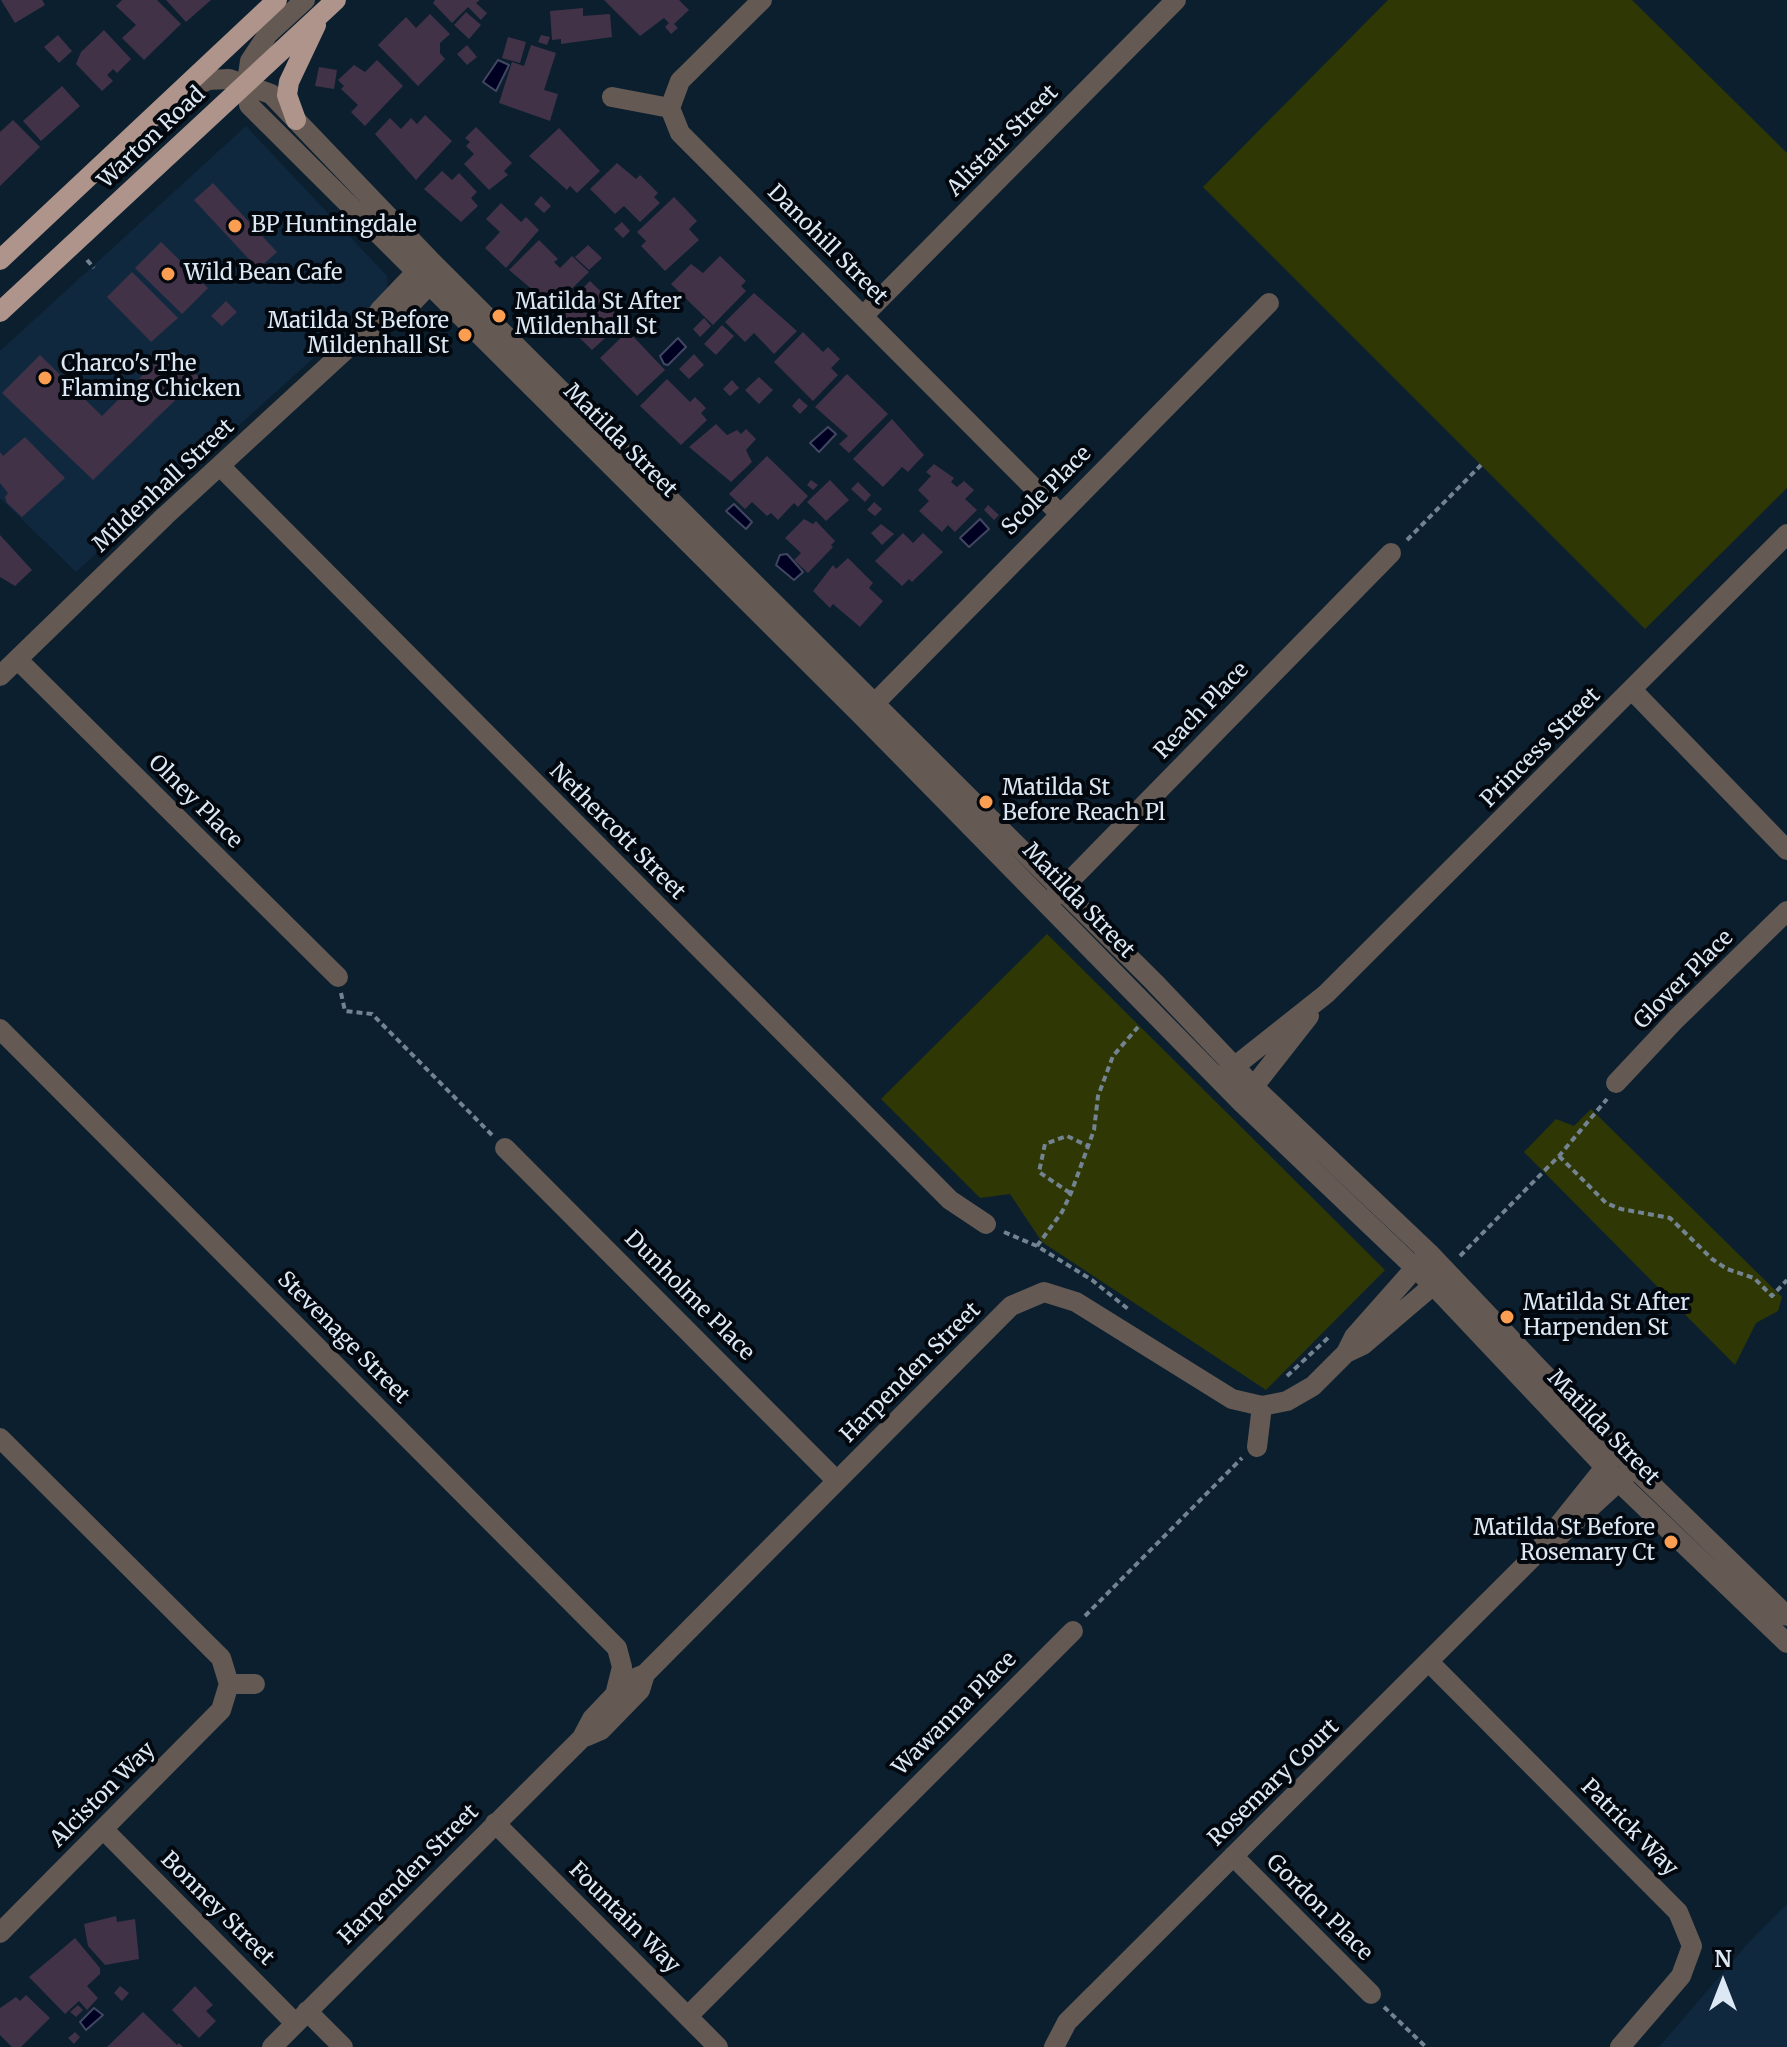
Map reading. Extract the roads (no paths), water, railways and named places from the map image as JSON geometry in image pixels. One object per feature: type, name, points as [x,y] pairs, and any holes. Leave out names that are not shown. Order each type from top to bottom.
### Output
[{"type":"main road","name":"Warton Road","points":[[7,253],[277,0]]},
{"type":"main road","name":"Warton Road","points":[[2,306],[41,274],[247,82],[321,5]]},
{"type":"main road","points":[[296,120],[287,95],[289,82],[321,5]]},
{"type":"main road","points":[[7,253],[41,274]]},
{"type":"street","points":[[612,97],[670,108],[680,81],[762,0]]},
{"type":"street","name":"Alistair Street","points":[[863,316],[1176,0]]},
{"type":"street","points":[[172,98],[208,80],[247,82]]},
{"type":"street","name":"Matilda Street","points":[[247,82],[271,94],[296,120],[429,272]]},
{"type":"street","name":"Matilda Street","points":[[247,82],[249,105],[429,272],[1054,896],[1247,1095],[1442,1276],[1787,1643]]},
{"type":"street","name":"Danohill Street","points":[[670,108],[680,133],[1059,513]]},
{"type":"street","name":"Mildenhall Street","points":[[0,676],[363,334],[403,312],[429,272]]},
{"type":"street","name":"Scole Place","points":[[868,709],[1269,303]]},
{"type":"street","name":"Nethercott Street","points":[[220,466],[950,1200],[986,1224]]},
{"type":"street","name":"Princess Street","points":[[1226,1073],[1326,994],[1787,534]]},
{"type":"street","name":"Reach Place","points":[[1054,896],[1391,553]]},
{"type":"street","name":"Olney Place","points":[[18,660],[338,977]]},
{"type":"street","points":[[1633,691],[1787,850]]},
{"type":"street","name":"Glover Place","points":[[1616,1083],[1676,1019],[1787,911]]},
{"type":"street","name":"Princess Street","points":[[1247,1095],[1326,994]]},
{"type":"street","name":"Stevenage Street","points":[[4,1041],[617,1648],[622,1667],[615,1695]]},
{"type":"street","name":"Dunholme Place","points":[[505,1148],[837,1481]]},
{"type":"street","points":[[1257,1447],[1262,1406],[1287,1401],[1313,1386],[1346,1353],[1354,1337],[1422,1260]]},
{"type":"street","points":[[1346,1353],[1363,1345],[1442,1276]]},
{"type":"street","name":"Harpenden Street","points":[[272,2047],[582,1738],[592,1719],[628,1681],[645,1674],[1011,1306],[1044,1292],[1076,1302],[1232,1399],[1262,1406]]},
{"type":"street","points":[[3,1446],[221,1658],[229,1684],[255,1684]]},
{"type":"street","name":"Matilda Street","points":[[1619,1467],[1787,1616]]},
{"type":"street","name":"Rosemary Court","points":[[1054,2047],[1067,2022],[1233,1856],[1533,1557],[1580,1521],[1619,1467]]},
{"type":"street","name":"Wawanna Place","points":[[688,2016],[1073,1631]]},
{"type":"street","name":"Patrick Way","points":[[1430,1663],[1678,1912],[1692,1946],[1681,1976],[1620,2047]]},
{"type":"street","name":"Harpenden Street","points":[[582,1738],[601,1730],[640,1690],[645,1674]]},
{"type":"street","name":"Alciston Way","points":[[0,1933],[221,1710],[229,1684]]},
{"type":"street","name":"Fountain Way","points":[[495,1823],[718,2047]]},
{"type":"street","name":"Bonney Street","points":[[103,1829],[301,2017],[343,2047]]},
{"type":"street","name":"Gordon Place","points":[[1233,1856],[1371,1994]]},
{"type":"place","name":"BP Huntingdale","points":[[235,226]]},
{"type":"place","name":"Wild Bean Cafe","points":[[168,274]]},
{"type":"place","name":"Matilda St After Mildenhall St","points":[[499,316]]},
{"type":"place","name":"Matilda St Before Mildenhall St","points":[[465,335]]},
{"type":"place","name":"Charco's The Flaming Chicken","points":[[45,378]]},
{"type":"place","name":"Matilda St Before Reach Pl","points":[[986,802]]},
{"type":"place","name":"Matilda St After Harpenden St","points":[[1507,1317]]},
{"type":"place","name":"Matilda St Before Rosemary Ct","points":[[1671,1542]]}]
